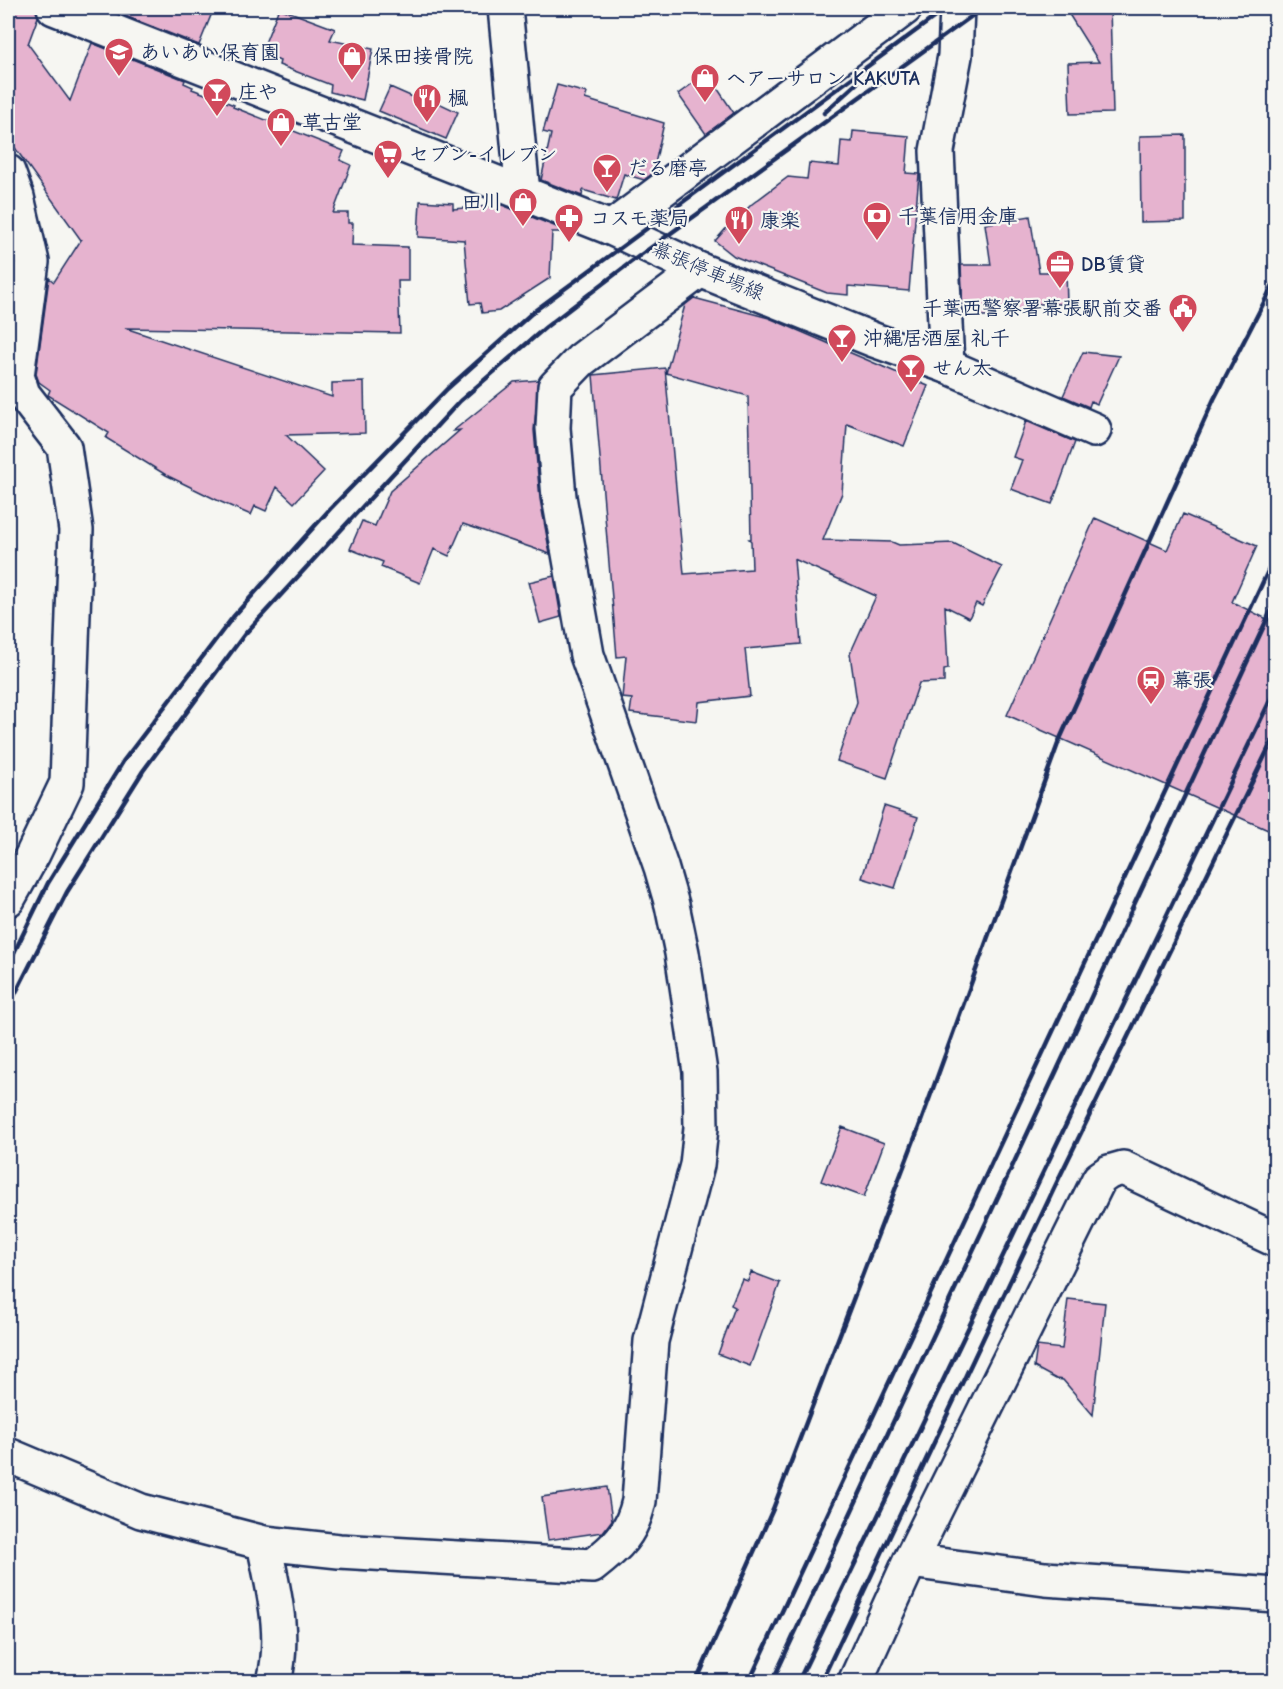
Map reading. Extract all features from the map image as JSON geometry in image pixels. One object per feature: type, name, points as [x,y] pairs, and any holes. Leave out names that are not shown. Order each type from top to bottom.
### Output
[{"type":"street","name":"幕張停車場線","points":[[54,8],[611,228],[700,270],[874,340],[946,366],[1094,430]]},
{"type":"street","points":[[505,8],[523,193]]},
{"type":"street","points":[[611,228],[905,8]]},
{"type":"street","points":[[946,366],[937,151],[955,56],[957,8]]},
{"type":"street","points":[[8,172],[17,197],[32,261],[17,376],[23,394],[64,447],[76,530],[67,783],[33,854],[8,898]]},
{"type":"street","points":[[8,1455],[141,1511],[264,1543],[339,1551],[592,1566],[608,1554],[634,1524],[639,1502],[651,1341],[697,1165],[701,1128],[700,1072],[682,953],[667,886],[587,655],[559,496],[553,428],[555,387],[581,360],[700,270]]},
{"type":"street","points":[[855,1682],[910,1561],[1099,1179],[1109,1172],[1123,1168],[1275,1240]]},
{"type":"street","points":[[264,1543],[280,1619],[274,1682]]},
{"type":"street","points":[[910,1561],[1045,1580],[1275,1595]]},
{"type":"building","points":[[8,8],[36,8],[38,17],[28,44],[70,101],[92,43],[185,80],[184,83],[193,87],[192,89],[234,105],[233,107],[344,151],[340,160],[351,165],[333,213],[348,213],[348,223],[353,223],[352,245],[408,247],[408,281],[398,281],[400,333],[125,328],[332,397],[332,383],[364,382],[365,433],[286,435],[324,471],[294,503],[277,487],[266,511],[255,506],[251,515],[221,502],[166,475],[106,438],[109,433],[48,395],[50,390],[39,382],[36,374],[49,278],[54,282],[81,240],[8,138]]},
{"type":"building","points":[[105,8],[214,8],[199,45]]},
{"type":"building","points":[[279,8],[335,29],[330,40],[373,49],[363,100],[330,92],[331,85],[279,65],[280,61],[261,53]]},
{"type":"building","points":[[1065,8],[1110,8],[1113,113],[1070,114],[1068,63],[1099,62]]},
{"type":"building","points":[[707,73],[734,113],[706,134],[678,94]]},
{"type":"building","points":[[557,85],[587,93],[585,99],[664,123],[653,173],[644,180],[624,174],[616,200],[583,190],[582,196],[541,180],[551,134],[543,132]]},
{"type":"building","points":[[390,87],[424,102],[426,97],[458,112],[446,139],[379,111]]},
{"type":"building","points":[[853,131],[909,136],[906,173],[919,174],[909,291],[848,286],[848,295],[827,293],[734,256],[715,241],[739,214],[741,215],[788,177],[807,179],[809,163],[839,166],[841,141],[852,142]]},
{"type":"building","points":[[1185,135],[1185,221],[1141,222],[1140,136]]},
{"type":"building","points":[[420,201],[453,203],[453,209],[502,205],[569,232],[552,232],[550,278],[499,311],[482,313],[480,303],[470,304],[464,240],[418,237]]},
{"type":"building","points":[[1030,216],[1039,272],[1066,272],[1067,304],[1027,304],[1027,312],[988,312],[988,316],[963,316],[961,265],[991,265],[985,224]]},
{"type":"building","points":[[8,252],[13,263],[8,304]]},
{"type":"building","points":[[694,298],[769,318],[928,386],[904,446],[847,424],[842,493],[823,540],[892,542],[899,545],[953,543],[1002,567],[982,606],[976,603],[969,618],[945,606],[948,669],[944,670],[944,682],[919,683],[887,778],[837,761],[857,702],[850,654],[876,596],[794,559],[801,644],[745,649],[750,696],[699,702],[697,721],[630,713],[632,699],[622,698],[626,656],[617,657],[593,375],[665,368],[684,574],[752,569],[749,539],[751,539],[748,396],[666,373],[685,305]]},
{"type":"building","points":[[1083,352],[1119,356],[1097,404],[1091,401],[1089,407],[1063,396]]},
{"type":"building","points":[[539,380],[534,430],[540,499],[550,554],[463,524],[449,556],[434,549],[420,583],[381,567],[383,562],[350,549],[362,521],[375,526],[390,491],[460,430],[453,431],[514,382]]},
{"type":"building","points":[[1026,421],[1075,442],[1052,504],[1011,489],[1022,460],[1013,457]]},
{"type":"building","points":[[1183,514],[1257,546],[1232,602],[1275,623],[1275,833],[1007,715],[1095,518],[1167,550]]},
{"type":"building","points":[[554,576],[561,617],[540,623],[529,582]]},
{"type":"building","points":[[884,806],[918,817],[895,888],[862,878]]},
{"type":"building","points":[[842,1127],[884,1143],[864,1197],[821,1181]]},
{"type":"building","points":[[751,1272],[780,1283],[750,1366],[718,1354],[735,1307],[731,1305],[742,1279],[748,1281]]},
{"type":"building","points":[[1068,1299],[1105,1303],[1093,1415],[1063,1380],[1056,1379],[1034,1367],[1037,1346],[1062,1349]]},
{"type":"building","points":[[607,1487],[612,1520],[603,1532],[548,1540],[542,1497]]},
{"type":"railway","points":[[8,965],[48,883],[124,760],[233,617],[330,509],[447,389],[533,312],[947,8]]},
{"type":"railway","points":[[8,1008],[67,892],[143,771],[244,635],[460,401],[546,327],[635,259],[983,8]]},
{"type":"railway","points":[[824,113],[857,83]]},
{"type":"railway","points":[[696,1682],[773,1509],[919,1127],[1059,741],[1214,399],[1276,279]]},
{"type":"railway","points":[[749,1682],[1276,554]]},
{"type":"railway","points":[[772,1682],[1276,600]]},
{"type":"railway","points":[[798,1682],[1276,688]]},
{"type":"railway","points":[[821,1682],[1059,1178],[1276,733]]},
{"type":"place","name":"あいあい保育園","points":[[119,78]]},
{"type":"place","name":"保田接骨院","points":[[352,82]]},
{"type":"place","name":"ヘアーサロン KAKUTA","points":[[705,104]]},
{"type":"place","name":"庄や","points":[[217,118]]},
{"type":"place","name":"楓","points":[[427,124]]},
{"type":"place","name":"草古堂","points":[[281,148]]},
{"type":"place","name":"セブン-イレブン","points":[[388,180]]},
{"type":"place","name":"だる磨亭","points":[[607,194]]},
{"type":"place","name":"田川","points":[[523,228]]},
{"type":"place","name":"千葉信用金庫","points":[[877,242]]},
{"type":"place","name":"コスモ薬局","points":[[569,244]]},
{"type":"place","name":"康楽","points":[[739,246]]},
{"type":"place","name":"DB賃貸","points":[[1060,290]]},
{"type":"place","name":"千葉西警察署幕張駅前交番","points":[[1183,334]]},
{"type":"place","name":"沖縄居酒屋 礼千","points":[[842,364]]},
{"type":"place","name":"せん太","points":[[911,394]]},
{"type":"place","name":"幕張","points":[[1151,706]]}]
